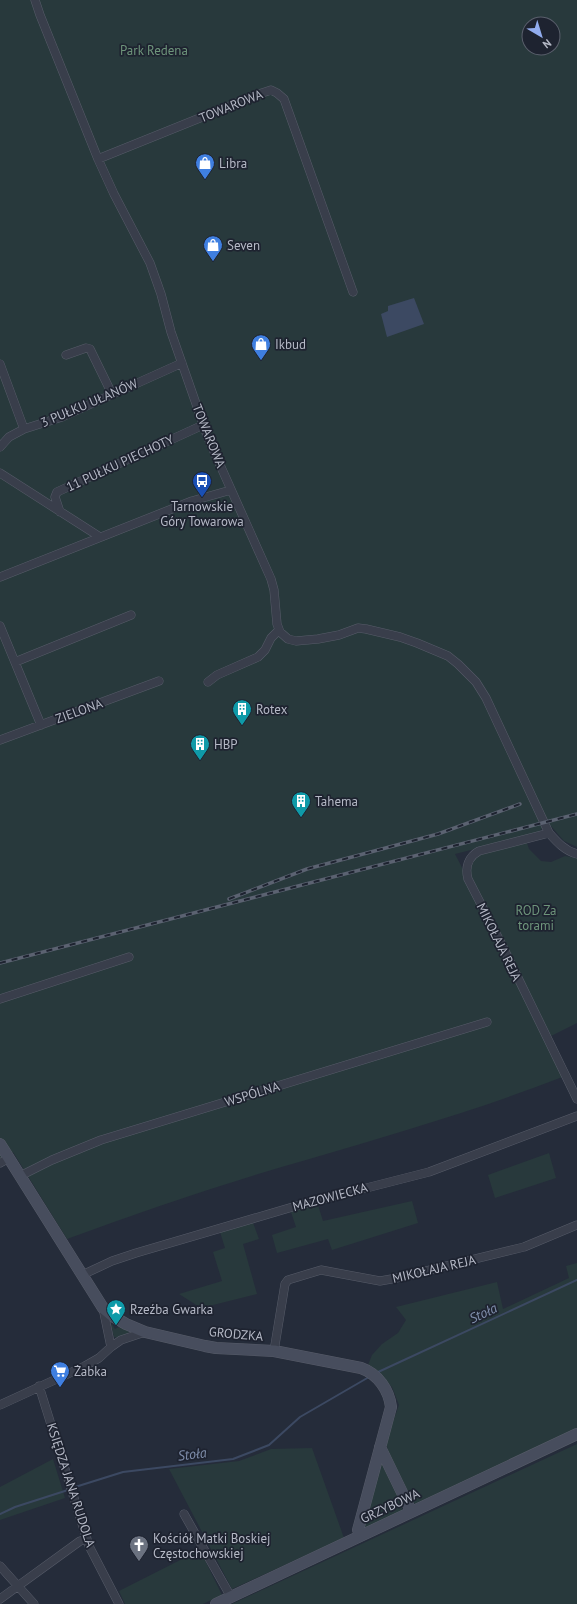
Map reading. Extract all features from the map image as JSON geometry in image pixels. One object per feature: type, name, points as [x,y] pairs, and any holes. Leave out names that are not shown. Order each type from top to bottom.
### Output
[{"type":"street","name":"TOWAROWA","points":[[35,0],[98,159],[114,194],[150,263],[203,425],[271,579],[274,590],[277,624],[279,630]]},
{"type":"street","name":"TOWAROWA","points":[[98,159],[271,90],[277,93],[284,99],[286,104],[353,292]]},
{"type":"street","points":[[66,355],[86,348],[90,349],[112,394]]},
{"type":"street","name":"3 PUŁKU UŁANÓW","points":[[0,447],[9,437],[24,429],[62,416],[182,363]]},
{"type":"street","points":[[0,364],[24,429]]},
{"type":"street","name":"11 PUŁKU PIECHOTY","points":[[60,512],[56,496],[57,492],[203,425]]},
{"type":"street","points":[[0,473],[98,535]]},
{"type":"street","points":[[0,577],[98,535],[192,501],[231,490]]},
{"type":"street","points":[[15,662],[131,615]]},
{"type":"street","points":[[0,626],[41,725]]},
{"type":"street","points":[[208,682],[216,675],[258,657],[265,650],[271,638],[279,630],[286,637],[296,640],[329,637],[358,628],[417,642],[451,658],[468,673],[486,698],[549,833],[558,844],[570,852],[577,854]]},
{"type":"street","name":"ZIELONA","points":[[0,740],[158,681]]},
{"type":"street","name":"MIKOŁAJA REJA","points":[[549,833],[474,854],[466,868],[466,873],[577,1099]]},
{"type":"street","points":[[0,999],[129,957]]},
{"type":"street","name":"WSPÓLNA","points":[[20,1176],[52,1160],[101,1140],[487,1022]]},
{"type":"street","name":"MAZOWIECKA","points":[[82,1275],[112,1261],[136,1253],[296,1206],[429,1172],[577,1116]]},
{"type":"street","name":"GRODZKA","points":[[0,1144],[4,1161],[20,1176],[103,1308],[114,1317],[145,1332],[216,1348],[274,1351],[361,1368],[368,1370],[374,1375],[390,1398],[391,1408],[358,1530],[361,1535]]},
{"type":"street","name":"MIKOŁAJA REJA","points":[[274,1351],[285,1284],[288,1280],[321,1270],[380,1281],[397,1278],[524,1247],[577,1225]]},
{"type":"street","points":[[103,1308],[111,1347]]},
{"type":"street","points":[[0,1405],[85,1366],[99,1358],[111,1347],[122,1340],[145,1332]]},
{"type":"street","name":"KSIĘDZA JANA RUDOLA","points":[[40,1386],[87,1539],[119,1604]]},
{"type":"street","name":"GRZYBOWA","points":[[216,1604],[577,1434]]},
{"type":"street","points":[[380,1447],[411,1512]]},
{"type":"street","points":[[184,1514],[231,1597]]},
{"type":"street","points":[[0,1599],[80,1541],[87,1539]]},
{"type":"street","points":[[0,1566],[34,1604]]},
{"type":"green space","name":"Park Redena","points":[[0,0],[577,0],[577,847],[564,841],[551,826],[541,829],[539,833],[455,854],[565,1076],[437,1121],[216,1187],[67,1239],[13,1152],[0,1159]]},
{"type":"green space","name":"ROD Za torami","points":[[526,840],[529,849],[541,861],[551,862],[565,856],[577,858],[577,1023],[551,1036],[470,875],[473,859],[478,855]]},
{"type":"green space","points":[[549,1153],[556,1178],[495,1198],[488,1175]]},
{"type":"green space","points":[[412,1201],[418,1223],[332,1250],[328,1239],[277,1253],[272,1235],[296,1227],[290,1209],[317,1202],[323,1221]]},
{"type":"green space","points":[[252,1220],[259,1239],[243,1244],[257,1294],[201,1308],[179,1294],[222,1281],[213,1252],[225,1248],[220,1232]]},
{"type":"green space","points":[[577,1263],[577,1429],[416,1504],[409,1500],[390,1462],[386,1441],[399,1405],[392,1387],[368,1365],[372,1355],[382,1344],[398,1333],[406,1320],[396,1307],[497,1282],[503,1309],[569,1278],[566,1266]]},
{"type":"green space","points":[[115,1322],[129,1330],[128,1334],[118,1338],[114,1337],[111,1325],[112,1324],[115,1329],[119,1327]]},
{"type":"green space","points":[[577,1444],[577,1604],[232,1604]]},
{"type":"green space","points":[[312,1448],[344,1538],[232,1589],[169,1469],[239,1461],[271,1449]]},
{"type":"green space","points":[[381,1458],[403,1506],[401,1511],[366,1528],[363,1525]]},
{"type":"green space","points":[[53,1459],[65,1498],[0,1520],[0,1487]]},
{"type":"green space","points":[[200,1550],[222,1595],[203,1604],[125,1604],[119,1591]]},
{"type":"water","points":[[414,298],[424,324],[387,337],[381,314],[388,311],[388,306]]},
{"type":"waterway","name":"Stoła","points":[[376,1373],[577,1280]]},
{"type":"waterway","name":"Stoła","points":[[72,1488],[123,1472],[233,1459],[269,1445],[300,1417],[369,1377]]},
{"type":"waterway","name":"Stoła","points":[[0,1514],[15,1507],[68,1490]]},
{"type":"railway","points":[[229,899],[307,869],[438,834],[520,804]]},
{"type":"railway","points":[[0,963],[577,814]]},
{"type":"place","name":"Libra","points":[[205,180]]},
{"type":"place","name":"Seven","points":[[213,262]]},
{"type":"place","name":"Ikbud","points":[[261,361]]},
{"type":"place","name":"Tarnowskie Góry Towarowa","points":[[202,498]]},
{"type":"place","name":"Rotex","points":[[242,726]]},
{"type":"place","name":"HBP","points":[[200,761]]},
{"type":"place","name":"Tahema","points":[[301,818]]},
{"type":"place","name":"Rzeźba Gwarka","points":[[116,1326]]},
{"type":"place","name":"Żabka","points":[[60,1388]]},
{"type":"place","name":"Kościół Matki Boskiej Częstochowskiej","points":[[139,1562]]}]
